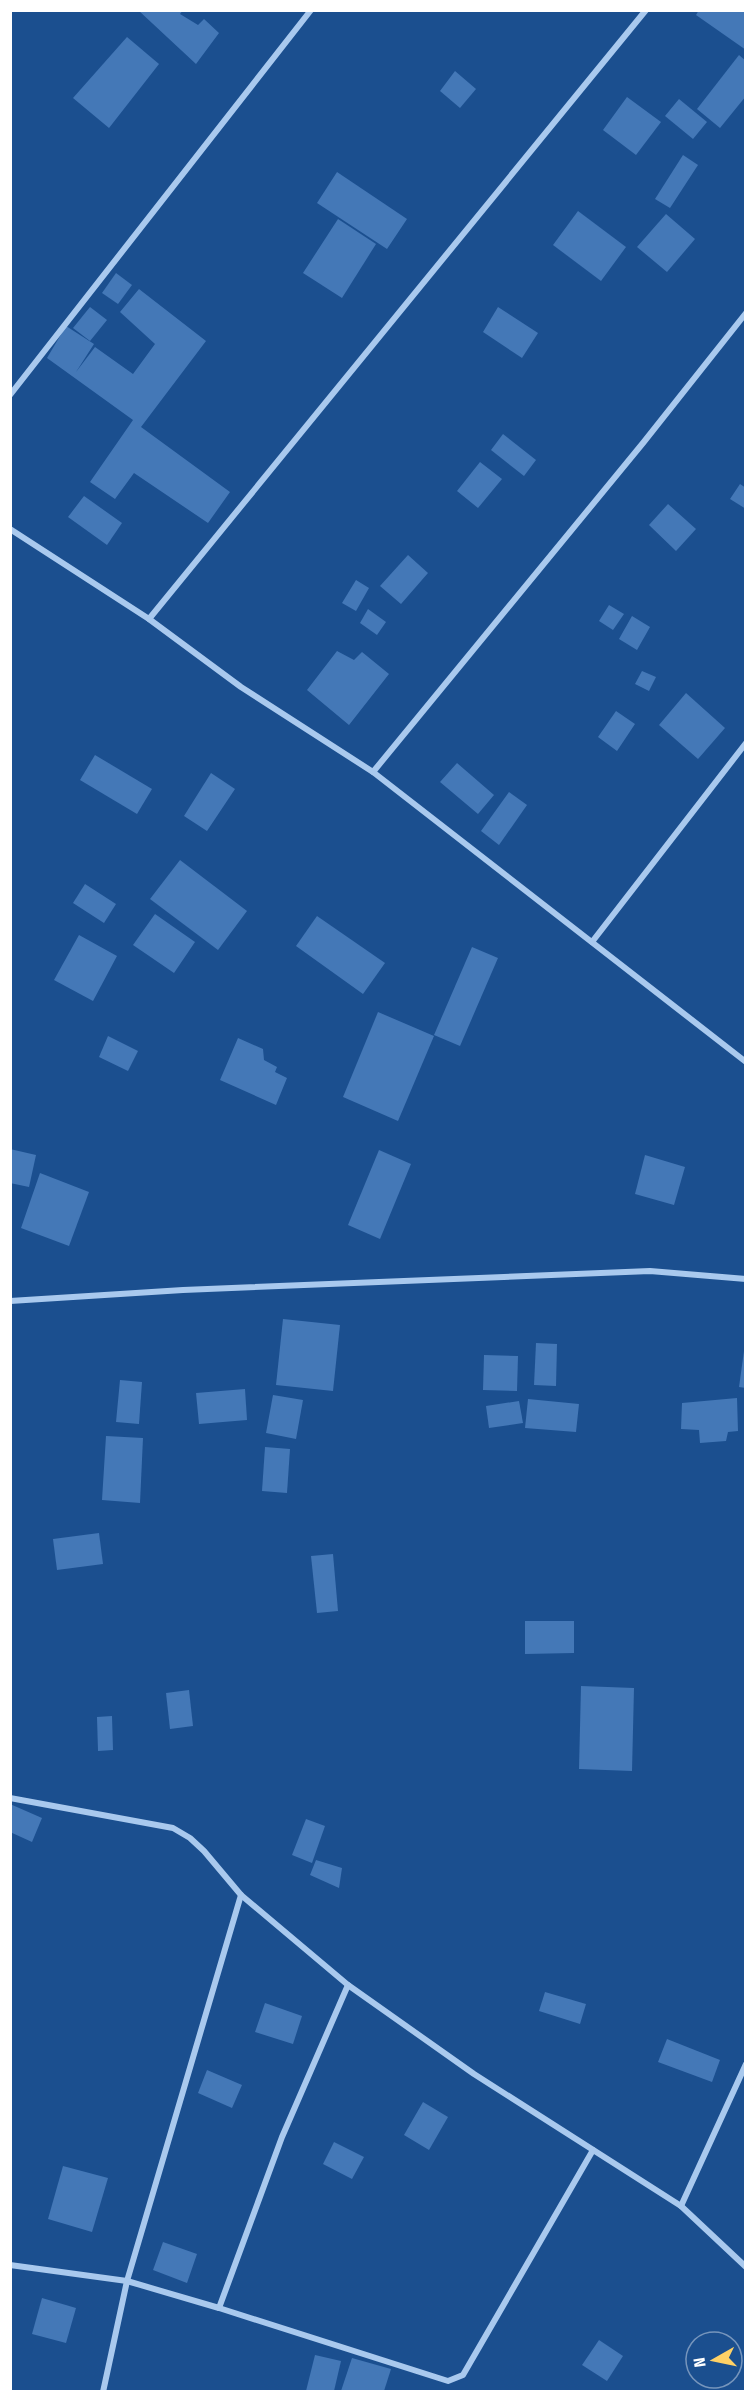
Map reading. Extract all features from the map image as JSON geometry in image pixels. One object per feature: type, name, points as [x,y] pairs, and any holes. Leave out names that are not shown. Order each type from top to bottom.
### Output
[{"type":"street","points":[[10,395],[311,10]]},
{"type":"street","points":[[149,619],[645,10]]},
{"type":"street","points":[[373,772],[644,443],[746,313]]},
{"type":"street","points":[[10,530],[149,619],[241,687],[373,772],[746,1062]]},
{"type":"street","points":[[592,942],[746,743]]},
{"type":"street","points":[[10,1301],[195,1290],[650,1271],[746,1279]]},
{"type":"street","points":[[10,1798],[173,1828],[190,1838],[241,1895],[348,1985],[474,2074],[681,2206],[746,2267]]},
{"type":"street","points":[[103,2391],[127,2281],[241,1895]]},
{"type":"street","points":[[219,2308],[282,2137],[348,1985]]},
{"type":"street","points":[[681,2206],[746,2064]]},
{"type":"street","points":[[10,2265],[127,2281],[448,2381],[464,2375],[594,2150]]},
{"type":"building","points":[[138,10],[183,10],[180,14],[198,25],[204,19],[219,33],[196,64]]},
{"type":"building","points":[[699,10],[746,10],[746,50],[696,15]]},
{"type":"building","points":[[127,37],[159,64],[109,128],[73,98]]},
{"type":"building","points":[[739,55],[746,61],[746,96],[720,128],[697,109]]},
{"type":"building","points":[[455,71],[476,89],[460,108],[440,91]]},
{"type":"building","points":[[627,97],[661,122],[636,155],[603,130]]},
{"type":"building","points":[[679,99],[707,122],[693,139],[665,116]]},
{"type":"building","points":[[683,155],[698,165],[670,208],[655,199]]},
{"type":"building","points":[[337,172],[407,219],[387,249],[317,203]]},
{"type":"building","points":[[578,211],[626,247],[601,281],[553,245]]},
{"type":"building","points":[[666,214],[695,239],[667,272],[637,247]]},
{"type":"building","points":[[338,219],[376,244],[342,298],[303,273]]},
{"type":"building","points":[[116,273],[132,285],[118,304],[102,293]]},
{"type":"building","points":[[139,289],[206,341],[141,427],[230,492],[208,523],[134,473],[115,499],[90,482],[133,420],[47,358],[66,326],[94,344],[76,372],[95,347],[133,374],[155,344],[120,312]]},
{"type":"building","points":[[90,307],[107,320],[90,341],[73,328]]},
{"type":"building","points":[[498,307],[538,333],[522,358],[483,332]]},
{"type":"building","points":[[503,434],[536,460],[524,476],[491,450]]},
{"type":"building","points":[[480,462],[502,479],[478,508],[457,491]]},
{"type":"building","points":[[740,484],[746,488],[746,509],[730,499]]},
{"type":"building","points":[[84,496],[122,523],[107,545],[68,517]]},
{"type":"building","points":[[668,504],[696,529],[676,551],[649,525]]},
{"type":"building","points":[[408,555],[428,573],[401,604],[380,586]]},
{"type":"building","points":[[356,580],[369,588],[356,611],[342,603]]},
{"type":"building","points":[[609,605],[624,614],[613,630],[599,621]]},
{"type":"building","points":[[368,609],[386,622],[377,635],[360,623]]},
{"type":"building","points":[[632,616],[650,627],[637,650],[619,639]]},
{"type":"building","points":[[337,651],[354,660],[362,652],[389,674],[349,725],[307,690]]},
{"type":"building","points":[[642,671],[656,677],[649,691],[635,684]]},
{"type":"building","points":[[686,693],[725,728],[698,759],[659,725]]},
{"type":"building","points":[[616,711],[635,724],[617,751],[598,737]]},
{"type":"building","points":[[95,755],[152,789],[137,814],[80,780]]},
{"type":"building","points":[[457,763],[494,795],[478,814],[440,782]]},
{"type":"building","points":[[211,773],[235,789],[207,831],[184,816]]},
{"type":"building","points":[[509,792],[527,805],[499,845],[481,831]]},
{"type":"building","points":[[180,860],[247,911],[218,950],[150,899]]},
{"type":"building","points":[[85,884],[116,904],[104,923],[73,903]]},
{"type":"building","points":[[155,914],[195,942],[174,973],[133,945]]},
{"type":"building","points":[[317,916],[385,963],[363,994],[296,946]]},
{"type":"building","points":[[79,935],[117,956],[93,1001],[54,980]]},
{"type":"building","points":[[472,947],[498,958],[460,1046],[434,1035]]},
{"type":"building","points":[[378,1012],[434,1036],[398,1121],[343,1097]]},
{"type":"building","points":[[108,1036],[138,1051],[128,1071],[99,1057]]},
{"type":"building","points":[[238,1038],[263,1049],[264,1060],[277,1067],[275,1072],[287,1078],[276,1105],[220,1080]]},
{"type":"building","points":[[10,1149],[36,1155],[29,1187],[10,1183]]},
{"type":"building","points":[[379,1150],[411,1164],[380,1239],[348,1225]]},
{"type":"building","points":[[645,1155],[685,1167],[674,1205],[635,1194]]},
{"type":"building","points":[[40,1173],[89,1192],[69,1246],[21,1228]]},
{"type":"building","points":[[283,1319],[340,1325],[333,1391],[276,1385]]},
{"type":"building","points":[[536,1343],[557,1344],[556,1386],[534,1385]]},
{"type":"building","points":[[744,1351],[746,1351],[746,1388],[739,1387]]},
{"type":"building","points":[[484,1355],[518,1356],[517,1391],[483,1390]]},
{"type":"building","points":[[120,1380],[142,1382],[139,1424],[116,1422]]},
{"type":"building","points":[[245,1389],[247,1420],[199,1424],[196,1393]]},
{"type":"building","points":[[273,1395],[303,1400],[296,1439],[266,1433]]},
{"type":"building","points":[[737,1398],[738,1431],[728,1432],[726,1441],[700,1443],[699,1430],[681,1429],[682,1403]]},
{"type":"building","points":[[528,1399],[579,1404],[576,1432],[525,1428]]},
{"type":"building","points":[[519,1401],[523,1423],[489,1428],[486,1406]]},
{"type":"building","points":[[106,1436],[143,1438],[140,1503],[102,1500]]},
{"type":"building","points":[[265,1447],[290,1449],[287,1493],[262,1491]]},
{"type":"building","points":[[99,1533],[103,1564],[57,1570],[53,1539]]},
{"type":"building","points":[[333,1554],[338,1611],[317,1613],[311,1556]]},
{"type":"building","points":[[525,1621],[574,1621],[574,1653],[525,1654]]},
{"type":"building","points":[[581,1686],[634,1688],[632,1771],[579,1769]]},
{"type":"building","points":[[189,1690],[193,1726],[170,1729],[166,1693]]},
{"type":"building","points":[[112,1716],[113,1750],[98,1751],[97,1717]]},
{"type":"building","points":[[10,1804],[42,1818],[32,1842],[10,1832]]},
{"type":"building","points":[[306,1819],[325,1826],[312,1863],[292,1855]]},
{"type":"building","points":[[316,1860],[342,1868],[339,1888],[310,1875]]},
{"type":"building","points":[[545,1992],[586,2004],[580,2024],[539,2011]]},
{"type":"building","points":[[265,2003],[302,2016],[293,2044],[255,2032]]},
{"type":"building","points":[[667,2039],[720,2060],[712,2082],[658,2062]]},
{"type":"building","points":[[207,2070],[242,2085],[232,2108],[198,2093]]},
{"type":"building","points":[[423,2102],[448,2117],[429,2150],[404,2135]]},
{"type":"building","points":[[334,2142],[364,2157],[352,2179],[323,2164]]},
{"type":"building","points":[[63,2166],[108,2178],[92,2232],[48,2219]]},
{"type":"building","points":[[163,2242],[197,2254],[187,2283],[153,2270]]},
{"type":"building","points":[[42,2298],[76,2308],[66,2343],[32,2334]]},
{"type":"building","points":[[599,2340],[623,2356],[607,2381],[582,2365]]},
{"type":"building","points":[[315,2355],[341,2361],[334,2391],[306,2391]]},
{"type":"building","points":[[352,2358],[391,2369],[384,2391],[341,2391]]}]
